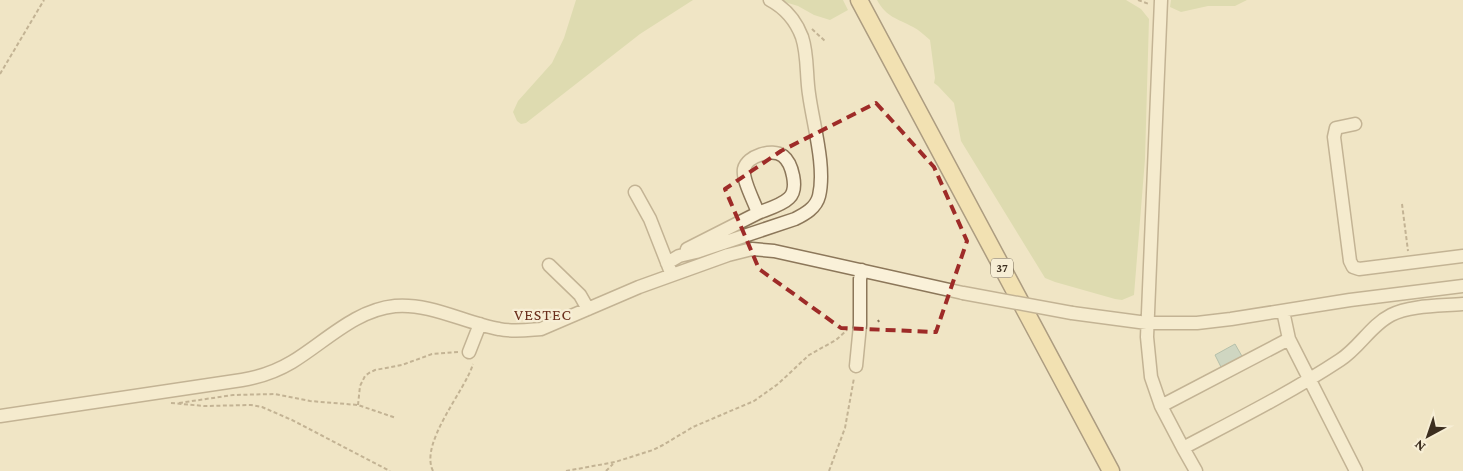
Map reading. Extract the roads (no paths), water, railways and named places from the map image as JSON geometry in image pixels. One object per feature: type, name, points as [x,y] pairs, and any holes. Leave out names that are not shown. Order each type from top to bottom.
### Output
[{"type":"main road","name":"37","points":[[859,0],[1111,471]]},
{"type":"street","points":[[683,255],[795,219],[805,214],[814,206],[818,196],[822,176],[808,91],[805,49],[802,37],[791,17],[770,0]]},
{"type":"street","points":[[1161,0],[1147,323],[1151,378],[1161,406],[1196,471]]},
{"type":"street","points":[[1354,124],[1336,128],[1334,137],[1353,268],[1359,269],[1463,256]]},
{"type":"street","points":[[670,268],[690,247],[789,198],[794,190],[794,179],[788,163],[780,154],[764,154],[751,159],[745,166],[745,177],[758,213]]},
{"type":"street","points":[[635,192],[650,219],[670,268]]},
{"type":"street","points":[[0,416],[242,380],[272,372],[303,355],[353,320],[395,306],[423,309],[509,330],[531,330],[550,326],[670,268],[752,249],[774,251],[963,293],[1072,313],[1147,323],[1197,323],[1350,300],[1463,286]]},
{"type":"street","points":[[549,265],[580,296],[588,309]]},
{"type":"street","points":[[856,366],[859,343],[860,279],[862,270]]},
{"type":"street","points":[[1183,448],[1342,359],[1390,315],[1412,309],[1463,304]]},
{"type":"street","points":[[1283,311],[1289,339],[1356,471]]},
{"type":"street","points":[[469,352],[480,324]]},
{"type":"street","points":[[1161,406],[1289,339]]},
{"type":"water","points":[[1235,344],[1243,358],[1222,369],[1215,355]]},
{"type":"district","name":"VESTEC","points":[[543,314]]}]
